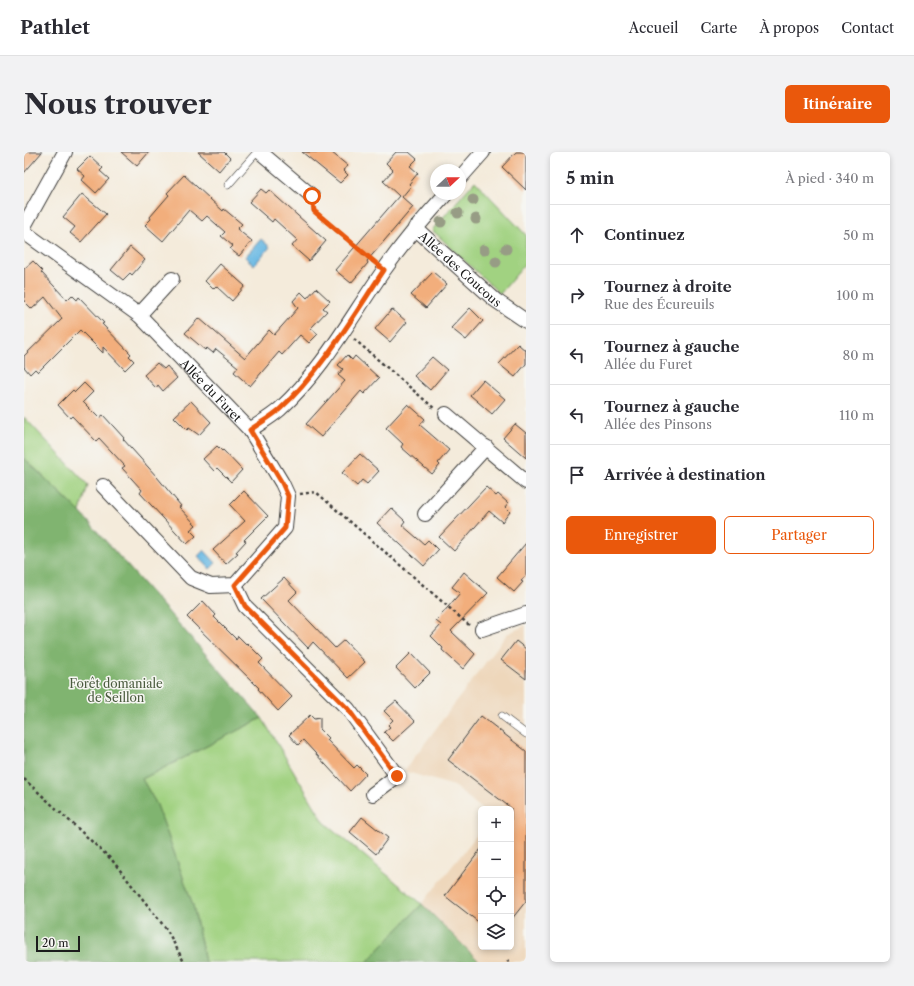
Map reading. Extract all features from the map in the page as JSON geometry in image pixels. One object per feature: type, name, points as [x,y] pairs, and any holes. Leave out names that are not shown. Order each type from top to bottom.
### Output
[{"type":"street","points":[[24,226],[65,152]]},
{"type":"street","points":[[259,152],[312,196]]},
{"type":"street","points":[[466,171],[483,152]]},
{"type":"street","points":[[250,430],[279,410],[302,386],[344,330],[384,270],[415,228],[441,200]]},
{"type":"street","name":"Allée des Coucous","points":[[415,228],[495,300],[526,321]]},
{"type":"street","name":"Allée du Furet","points":[[24,232],[139,315],[250,430],[282,483],[288,496]]},
{"type":"street","points":[[139,315],[172,279]]},
{"type":"street","points":[[446,414],[526,482]]},
{"type":"street","points":[[424,514],[486,447]]},
{"type":"street","points":[[103,486],[191,578],[211,586],[235,585],[285,528],[288,496]]},
{"type":"street","points":[[235,585],[245,606],[348,709],[397,776],[373,794]]},
{"type":"street","points":[[482,629],[526,614]]},
{"type":"lane","points":[[228,185],[259,152]]},
{"type":"lane","points":[[502,716],[526,734]]},
{"type":"path","points":[[312,196],[314,211],[384,270]]},
{"type":"path","points":[[344,330],[431,407],[446,414]]},
{"type":"path","points":[[288,496],[316,492],[467,624],[482,629]]},
{"type":"path","points":[[24,779],[112,860],[167,930],[184,962]]},
{"type":"shaded area","points":[[526,625],[526,959],[520,962],[480,962],[422,904],[478,834],[478,950],[514,950],[514,806],[478,806],[454,786],[404,771],[507,634]]},
{"type":"green space","points":[[475,181],[526,235],[526,263],[500,294],[432,230],[458,200],[466,200],[466,191]]},
{"type":"green space","points":[[24,417],[88,485],[80,512],[24,458]]},
{"type":"green space","name":"Forêt domaniale de Seillon","points":[[24,458],[80,512],[262,718],[142,779],[157,805],[193,905],[205,962],[24,962]]},
{"type":"green space","points":[[262,718],[324,822],[422,904],[367,962],[205,962],[193,905],[157,805],[142,779]]},
{"type":"green space","points":[[422,904],[480,962],[367,962]]},
{"type":"water","points":[[261,239],[270,247],[254,265],[245,257]]},
{"type":"water","points":[[204,550],[216,563],[210,569],[198,556]]},
{"type":"building","points":[[24,152],[42,152],[24,173]]},
{"type":"building","points":[[121,152],[149,152],[137,166]]},
{"type":"building","points":[[198,152],[224,152],[230,158],[219,171]]},
{"type":"building","points":[[302,152],[331,152],[348,166],[343,170],[348,175],[340,183]]},
{"type":"building","points":[[396,152],[409,152],[417,159],[410,166],[418,173],[409,184],[411,186],[402,197],[413,207],[367,261],[368,263],[351,283],[335,270],[399,196],[383,181],[393,170],[386,163]]},
{"type":"building","points":[[516,152],[526,152],[526,190],[502,167]]},
{"type":"building","points":[[90,156],[103,168],[100,171],[109,179],[96,193],[82,180],[85,176],[77,169]]},
{"type":"building","points":[[184,175],[223,211],[224,209],[242,224],[237,229],[252,241],[239,256],[230,249],[233,246],[221,236],[225,232],[207,216],[202,221],[189,210],[163,241],[145,225],[169,195],[167,193]]},
{"type":"building","points":[[261,189],[266,193],[269,190],[326,241],[309,261],[292,246],[297,240],[274,219],[272,222],[249,202]]},
{"type":"building","points":[[82,194],[106,214],[81,242],[70,233],[75,227],[63,217]]},
{"type":"building","points":[[130,247],[145,260],[132,275],[130,273],[123,280],[111,270]]},
{"type":"building","points":[[33,261],[67,300],[72,295],[77,300],[79,297],[104,323],[102,324],[131,354],[129,356],[134,361],[125,370],[103,347],[103,353],[80,330],[38,372],[35,369],[30,374],[24,367],[24,356],[62,319],[45,297],[32,309],[24,301],[24,269]]},
{"type":"building","points":[[220,264],[245,286],[232,301],[216,286],[213,289],[205,281]]},
{"type":"building","points":[[433,272],[447,284],[426,308],[411,295]]},
{"type":"building","points":[[316,288],[330,301],[323,308],[327,311],[311,328],[318,334],[309,343],[300,335],[282,355],[279,352],[250,386],[234,372],[238,367],[216,349],[213,353],[207,348],[205,350],[185,333],[199,318],[245,358],[269,330],[274,335],[298,308],[293,301],[301,292],[307,298]]},
{"type":"building","points":[[470,308],[483,321],[466,340],[451,328]]},
{"type":"building","points":[[392,309],[407,322],[390,342],[375,329]]},
{"type":"building","points":[[518,344],[526,351],[526,364],[515,377],[499,364]]},
{"type":"building","points":[[347,355],[352,360],[355,356],[379,378],[364,394],[361,391],[321,437],[306,424],[345,381],[338,375],[343,369],[338,365]]},
{"type":"building","points":[[432,357],[447,370],[430,390],[414,376]]},
{"type":"building","points":[[157,363],[164,369],[167,366],[177,378],[163,391],[158,385],[156,388],[144,375]]},
{"type":"building","points":[[483,380],[505,399],[492,414],[470,395]]},
{"type":"building","points":[[84,383],[93,392],[83,402],[99,418],[103,415],[181,506],[179,507],[196,525],[190,530],[196,536],[187,544],[140,493],[142,490],[122,468],[125,466],[99,438],[96,441],[72,416],[70,418],[58,405],[73,390],[75,392]]},
{"type":"building","points":[[191,401],[211,422],[199,435],[189,428],[187,430],[174,417]]},
{"type":"building","points":[[408,404],[425,419],[420,425],[449,450],[438,463],[440,465],[432,474],[401,447],[403,444],[386,428]]},
{"type":"building","points":[[515,424],[526,433],[526,458],[503,438]]},
{"type":"building","points":[[217,446],[222,451],[223,450],[242,470],[231,482],[217,468],[214,471],[203,459]]},
{"type":"building","points":[[360,454],[379,471],[367,484],[362,480],[357,486],[342,473]]},
{"type":"building","points":[[486,487],[496,496],[498,494],[508,503],[505,507],[510,512],[502,522],[489,511],[454,551],[439,537]]},
{"type":"building","points":[[244,491],[268,516],[244,540],[246,541],[236,552],[238,553],[226,564],[213,550],[245,521],[230,505]]},
{"type":"building","points":[[391,508],[405,521],[402,525],[424,544],[428,540],[438,550],[424,566],[377,523]]},
{"type":"building","points":[[526,543],[526,575],[521,581],[523,582],[514,592],[497,577]]},
{"type":"building","points":[[464,572],[488,593],[451,631],[475,654],[463,669],[442,650],[443,648],[431,636],[441,625],[436,621],[460,593],[452,587]]},
{"type":"building","points":[[284,578],[297,592],[289,600],[335,648],[344,640],[365,662],[348,678],[313,642],[308,648],[261,599]]},
{"type":"building","points":[[203,601],[216,615],[214,617],[236,639],[238,636],[263,659],[259,663],[292,697],[278,711],[258,689],[259,688],[187,617]]},
{"type":"building","points":[[516,641],[526,649],[526,679],[501,660]]},
{"type":"building","points":[[411,653],[430,673],[415,688],[396,668]]},
{"type":"building","points":[[396,701],[415,721],[393,741],[384,732],[390,727],[388,725],[393,720],[384,711]]},
{"type":"building","points":[[310,715],[314,719],[320,718],[320,729],[329,738],[327,740],[354,768],[357,765],[366,774],[350,791],[303,740],[298,745],[289,735]]},
{"type":"building","points":[[481,716],[526,751],[526,901],[514,916],[514,806],[508,806],[448,760]]},
{"type":"building","points":[[362,817],[388,838],[376,854],[350,832]]},
{"type":"building","points":[[478,853],[478,922],[445,896]]},
{"type":"route","points":[[312,196],[314,211],[384,270],[344,330],[302,386],[279,410],[250,430],[282,483],[288,496],[285,528],[235,585],[245,606],[348,709],[397,776]]}]
